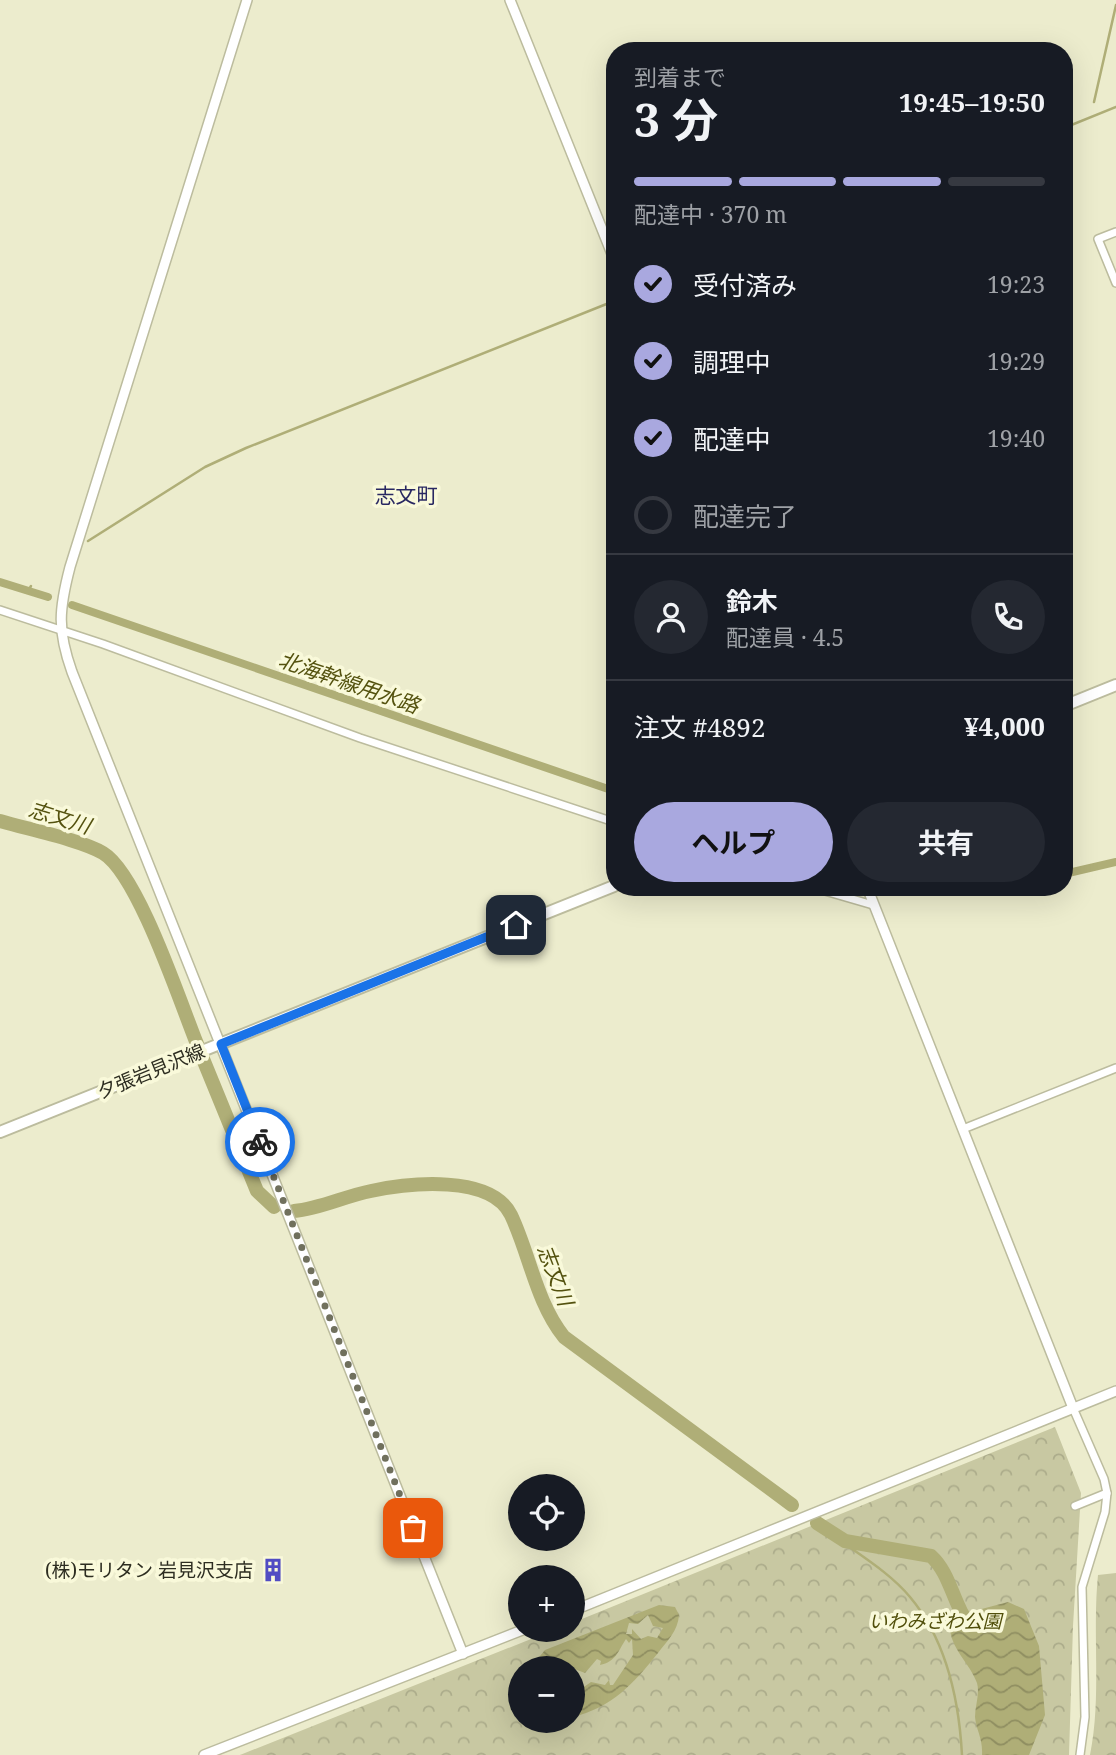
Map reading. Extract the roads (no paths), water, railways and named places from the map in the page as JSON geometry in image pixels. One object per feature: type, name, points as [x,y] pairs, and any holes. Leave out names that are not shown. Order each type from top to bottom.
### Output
[{"type":"main road","points":[[1073,702],[1116,685]]},
{"type":"main road","name":"夕張岩見沢線","points":[[0,1132],[606,889]]},
{"type":"street","points":[[247,0],[70,567],[60,604],[60,632],[72,672],[463,1654]]},
{"type":"street","points":[[510,0],[606,239]]},
{"type":"street","points":[[1116,232],[1098,239],[1116,283]]},
{"type":"street","points":[[0,610],[103,644],[360,738],[606,818]]},
{"type":"street","points":[[842,896],[873,905]]},
{"type":"street","points":[[870,896],[1073,1408],[1104,1479],[1107,1493],[1105,1512],[1082,1587],[1085,1717],[1080,1755]]},
{"type":"street","points":[[963,1129],[1116,1068]]},
{"type":"street","points":[[585,1606],[1116,1391]]},
{"type":"street","points":[[1075,1506],[1107,1493]]},
{"type":"street","points":[[204,1755],[508,1636]]},
{"type":"water","points":[[1008,1602],[1024,1609],[1039,1646],[1045,1715],[1029,1755],[982,1755],[975,1717],[977,1683],[952,1640],[950,1623],[956,1620],[956,1615],[969,1617],[974,1611]]},
{"type":"water","points":[[659,1605],[675,1607],[679,1615],[672,1636],[631,1684],[610,1701],[586,1713],[585,1686],[591,1682],[605,1685],[609,1680],[610,1685],[613,1685],[633,1655],[632,1639],[629,1643],[626,1639],[610,1661],[600,1665],[601,1661],[597,1659],[585,1673],[585,1656],[540,1656],[545,1650],[565,1642],[585,1642],[585,1634]],"holes":[[[648,1615],[653,1626],[663,1628],[657,1638],[648,1636],[641,1639],[632,1629],[632,1634],[626,1634],[629,1623],[638,1624]]]},
{"type":"waterway","points":[[1094,102],[1116,5]]},
{"type":"waterway","points":[[1073,124],[1116,107]]},
{"type":"waterway","points":[[88,541],[205,467],[246,448],[606,304]]},
{"type":"waterway","name":"北海幹線用水路","points":[[0,582],[48,597]]},
{"type":"waterway","name":"北海幹線用水路","points":[[28,591],[31,586]]},
{"type":"waterway","name":"北海幹線用水路","points":[[72,605],[606,788]]},
{"type":"waterway","name":"志文川","points":[[0,821],[93,848],[103,853],[116,866],[144,912],[197,1044]]},
{"type":"waterway","name":"北海幹線用水路","points":[[1073,872],[1116,862]]},
{"type":"waterway","name":"志文川","points":[[203,1059],[257,1191],[274,1207]]},
{"type":"waterway","name":"志文川","points":[[294,1211],[371,1191],[427,1184],[468,1187],[486,1193],[501,1202],[511,1215],[540,1294],[564,1337],[792,1505]]},
{"type":"waterway","name":"志文川","points":[[817,1523],[845,1541],[931,1556],[944,1572],[966,1621],[973,1629]]},
{"type":"waterway","points":[[838,1539],[894,1581],[923,1614],[949,1672],[958,1713],[962,1755]]},
{"type":"place","name":"(株)モリタン 岩見沢支店","points":[[273,1570]]},
{"type":"district","name":"志文町","points":[[406,495]]},
{"type":"park label","name":"いわみざわ公園","points":[[935,1621]]}]
